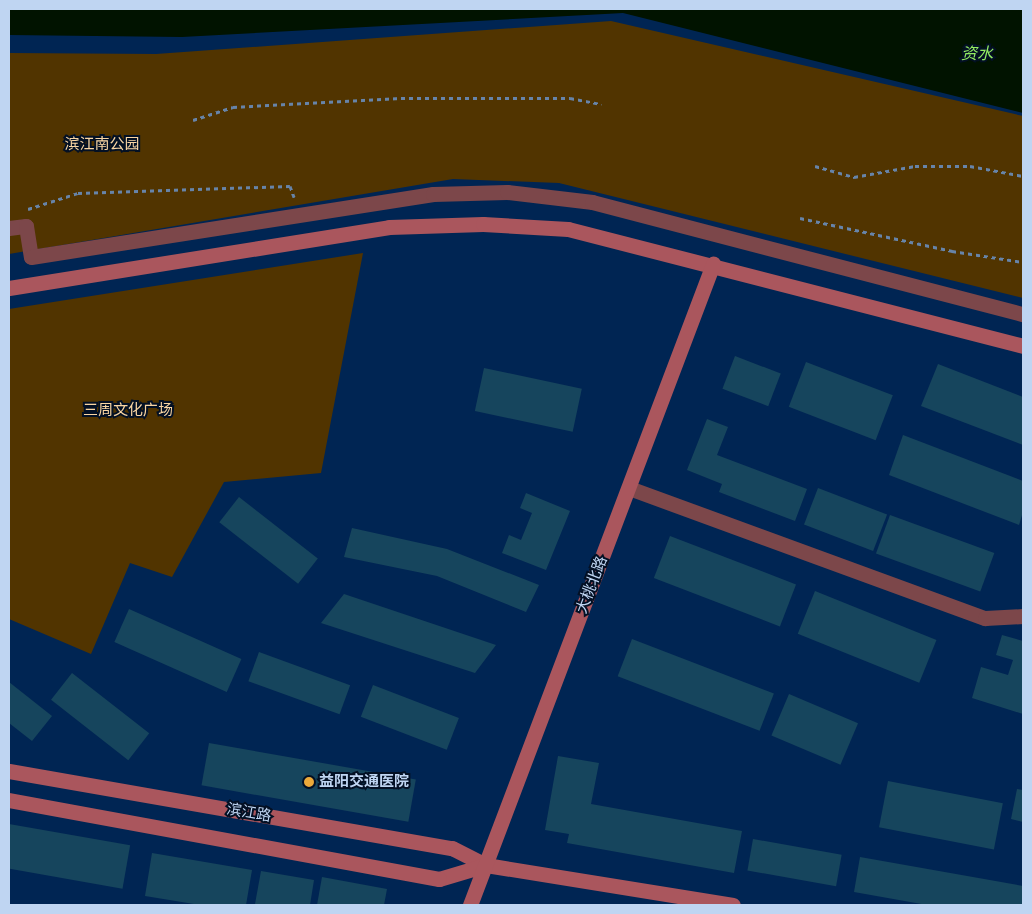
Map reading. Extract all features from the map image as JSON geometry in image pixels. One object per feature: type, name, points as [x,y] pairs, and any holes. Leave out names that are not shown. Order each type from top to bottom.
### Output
[{"type":"street","points":[[9,228],[26,226],[32,258],[433,194],[507,192],[592,202],[1023,314]]},
{"type":"street","points":[[9,288],[389,228],[483,224],[568,229],[713,264],[1023,346]]},
{"type":"street","name":"大桃北路","points":[[470,905],[713,264]]},
{"type":"street","points":[[628,488],[985,618],[1023,616]]},
{"type":"street","name":"滨江路","points":[[9,771],[452,848],[486,865],[733,905]]},
{"type":"street","name":"滨江路","points":[[9,800],[439,879],[486,865]]},
{"type":"path","points":[[193,120],[233,107],[401,98],[570,98],[601,104]]},
{"type":"path","points":[[815,166],[854,177],[915,166],[970,166],[1023,176]]},
{"type":"path","points":[[26,209],[78,193],[290,186],[302,215]]},
{"type":"path","points":[[800,218],[952,251],[1023,262]]},
{"type":"green space","name":"滨江南公园","points":[[611,21],[1023,116],[1023,298],[559,183],[453,179],[9,254],[9,53],[156,54]]},
{"type":"green space","name":"三周文化广场","points":[[363,253],[321,473],[224,482],[172,577],[130,563],[91,654],[9,619],[9,309]]},
{"type":"water","name":"资水","points":[[9,9],[1023,9],[1023,113],[623,13],[182,37],[9,35]]},
{"type":"building","points":[[735,356],[781,374],[768,406],[722,389]]},
{"type":"building","points":[[806,362],[893,395],[876,440],[789,407]]},
{"type":"building","points":[[938,364],[1023,397],[1023,445],[921,406]]},
{"type":"building","points":[[484,368],[582,389],[573,432],[475,411]]},
{"type":"building","points":[[707,419],[728,427],[717,455],[807,489],[795,521],[719,492],[722,484],[687,470]]},
{"type":"building","points":[[903,435],[1023,481],[1023,512],[1019,525],[889,475]]},
{"type":"building","points":[[818,488],[887,515],[873,551],[804,524]]},
{"type":"building","points":[[526,493],[570,511],[546,570],[502,553],[509,535],[521,540],[532,513],[520,508]]},
{"type":"building","points":[[239,497],[318,559],[298,584],[219,522]]},
{"type":"building","points":[[890,515],[994,553],[980,591],[876,554]]},
{"type":"building","points":[[352,528],[447,549],[539,585],[526,612],[437,576],[344,557]]},
{"type":"building","points":[[670,536],[796,584],[780,626],[654,578]]},
{"type":"building","points":[[815,591],[936,640],[919,683],[798,634]]},
{"type":"building","points":[[344,594],[496,645],[475,673],[321,623]]},
{"type":"building","points":[[129,609],[241,659],[227,692],[114,642]]},
{"type":"building","points":[[1002,635],[1023,641],[1023,714],[972,698],[981,667],[1008,675],[1013,660],[996,655]]},
{"type":"building","points":[[632,639],[774,693],[760,731],[618,676]]},
{"type":"building","points":[[259,652],[350,685],[340,714],[248,681]]},
{"type":"building","points":[[72,673],[149,733],[128,760],[51,700]]},
{"type":"building","points":[[9,682],[52,716],[32,741],[9,723]]},
{"type":"building","points":[[373,685],[459,718],[447,750],[361,717]]},
{"type":"building","points":[[789,694],[858,723],[840,765],[771,735]]},
{"type":"building","name":"益阳交通医院","points":[[209,743],[416,779],[408,822],[202,785]]},
{"type":"building","points":[[558,756],[599,763],[591,804],[742,831],[734,873],[567,843],[569,834],[545,830]]},
{"type":"building","points":[[888,781],[1003,803],[994,849],[879,827]]},
{"type":"building","points":[[1017,789],[1023,790],[1023,822],[1011,819]]},
{"type":"building","points":[[9,824],[130,845],[122,889],[9,869]]},
{"type":"building","points":[[753,839],[842,855],[836,886],[747,871]]},
{"type":"building","points":[[152,853],[252,870],[246,905],[200,905],[145,896]]},
{"type":"building","points":[[860,857],[1023,886],[1023,905],[927,905],[854,892]]},
{"type":"building","points":[[261,871],[314,880],[310,905],[255,904]]},
{"type":"building","points":[[322,877],[387,889],[384,905],[317,905]]},
{"type":"place","name":"益阳交通医院","points":[[309,782]]}]
